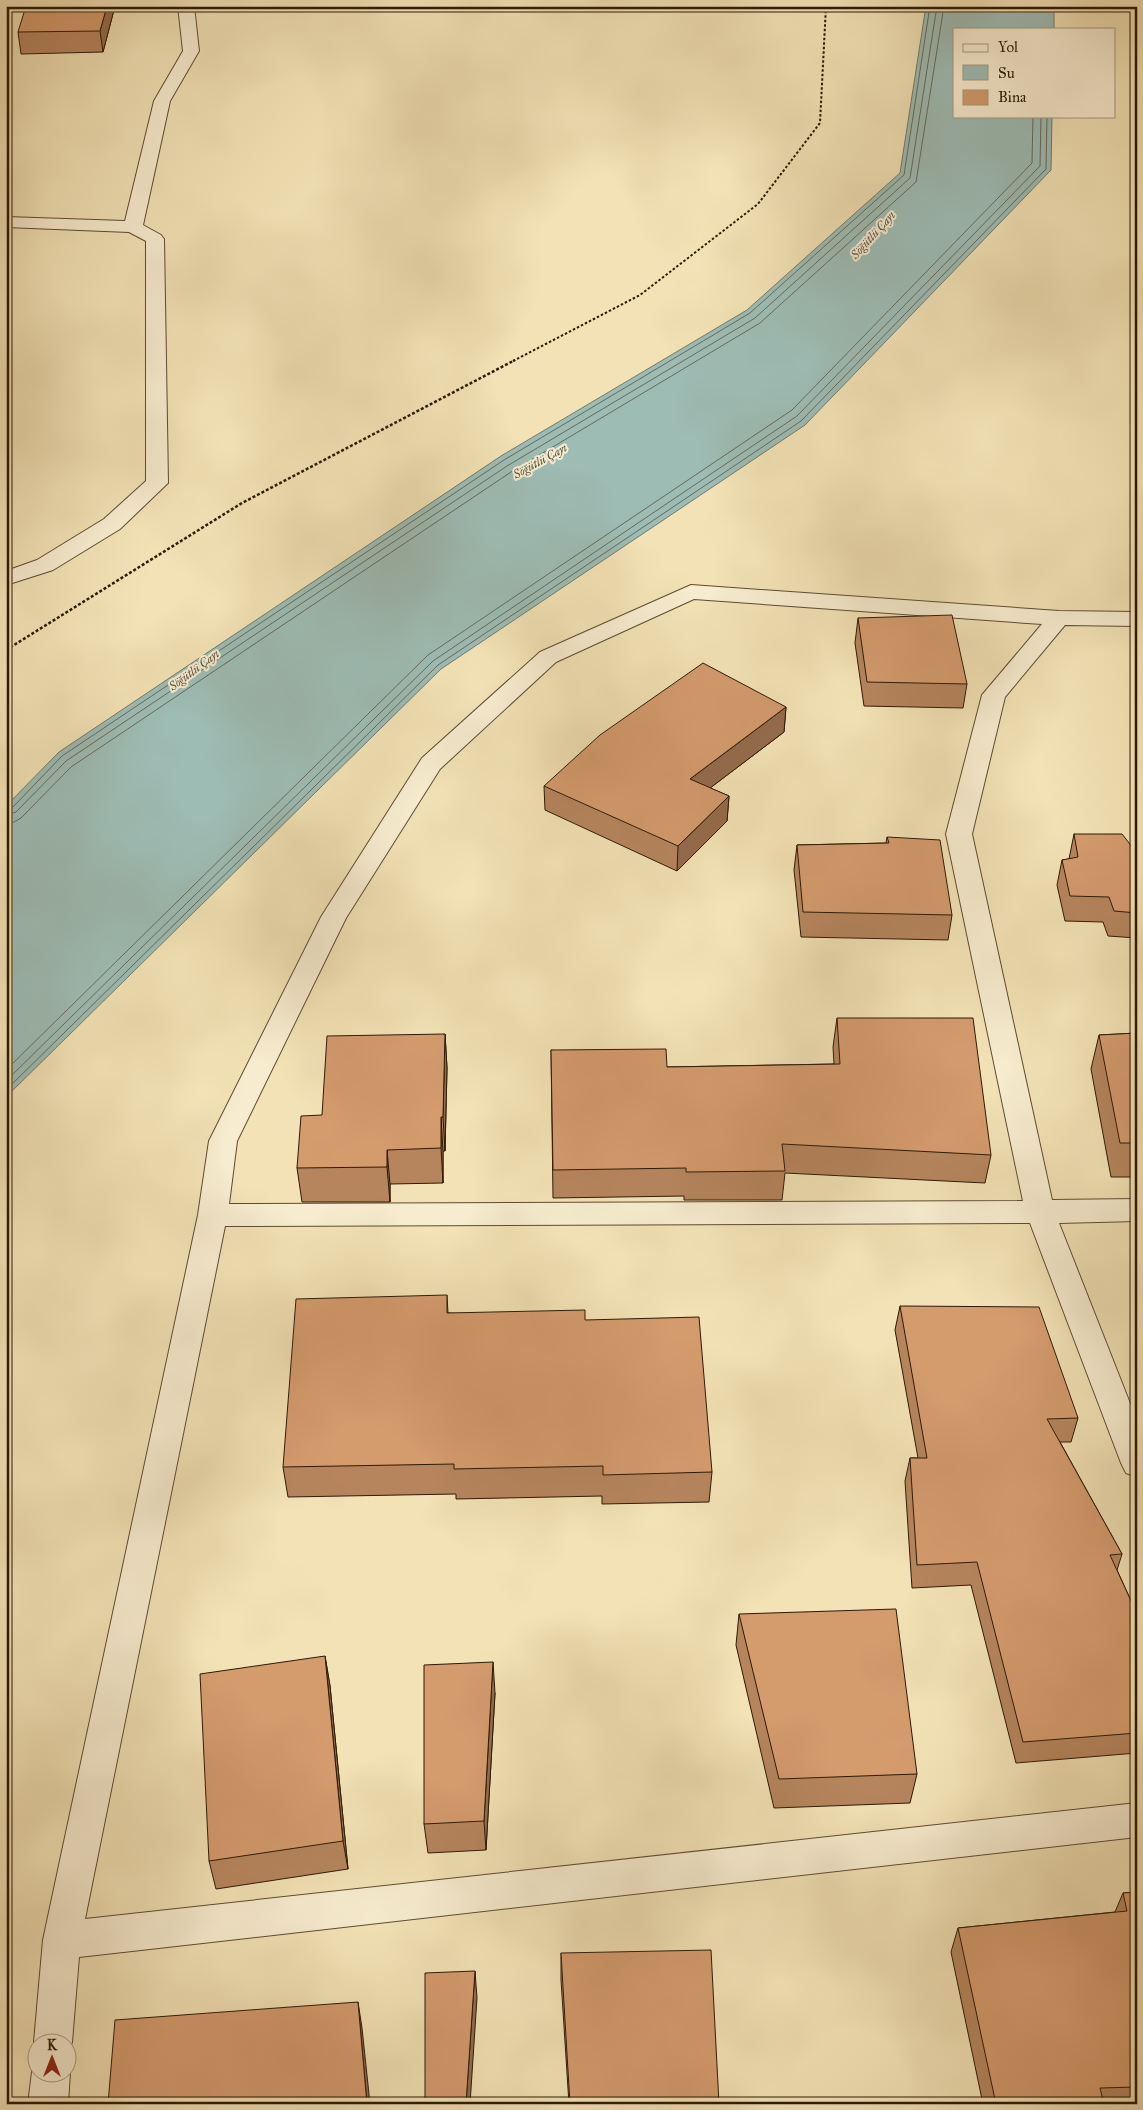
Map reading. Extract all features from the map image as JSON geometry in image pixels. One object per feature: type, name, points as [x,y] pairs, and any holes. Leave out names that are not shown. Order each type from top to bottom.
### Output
[{"type":"street","points":[[132,227],[162,101],[191,51],[186,6]]},
{"type":"street","points":[[6,222],[132,227],[155,239],[157,483],[112,524],[45,565],[6,578]]},
{"type":"street","points":[[54,2032],[62,1940],[213,1215],[223,1141],[334,917],[431,764],[548,657],[691,592],[1059,618],[1137,619]]},
{"type":"street","points":[[1059,618],[994,695],[959,834],[1040,1212],[1137,1463]]},
{"type":"street","points":[[213,1215],[1137,1210]]},
{"type":"street","points":[[62,1940],[1137,1820]]},
{"type":"street","points":[[48,2104],[50,2082]]},
{"type":"path","points":[[6,650],[242,503],[640,295],[758,204],[820,122],[826,6]]},
{"type":"water","name":"Söğütlü Çayı","points":[[926,6],[1054,6],[1054,28],[953,28],[953,118],[1052,118],[1051,170],[805,425],[441,669],[6,1097],[6,806],[59,752],[501,456],[747,310],[900,173]]},
{"type":"building","points":[[26,6],[107,6],[100,31],[18,32]]},
{"type":"building","points":[[952,615],[967,684],[867,682],[858,618]]},
{"type":"building","points":[[703,663],[786,707],[690,779],[729,796],[678,846],[544,786],[600,735]]},
{"type":"building","points":[[1074,834],[1122,834],[1133,848],[1137,849],[1137,913],[1114,911],[1109,897],[1070,896],[1062,860],[1078,857]]},
{"type":"building","points":[[887,837],[940,840],[952,915],[803,912],[797,845],[889,843]]},
{"type":"building","points":[[837,1018],[973,1018],[991,1155],[782,1144],[785,1171],[686,1172],[686,1168],[553,1170],[551,1050],[666,1049],[667,1067],[840,1064]]},
{"type":"building","points":[[1137,1033],[1137,1143],[1120,1143],[1099,1035]]},
{"type":"building","points":[[445,1034],[441,1148],[387,1150],[387,1167],[297,1168],[301,1116],[322,1115],[327,1036]]},
{"type":"building","points":[[447,1295],[447,1313],[585,1310],[585,1320],[699,1317],[712,1472],[603,1475],[603,1466],[454,1469],[454,1464],[283,1467],[296,1299]]},
{"type":"building","points":[[900,1306],[1039,1307],[1078,1418],[1047,1419],[1122,1554],[1110,1555],[1137,1614],[1137,1733],[1023,1742],[977,1562],[917,1565],[910,1458],[927,1458]]},
{"type":"building","points":[[896,1609],[917,1774],[779,1779],[739,1614]]},
{"type":"building","points":[[325,1656],[343,1841],[209,1861],[200,1674]]},
{"type":"building","points":[[493,1662],[484,1821],[424,1824],[424,1665]]},
{"type":"building","points":[[1137,1892],[1137,2087],[1100,2088],[1104,2104],[996,2104],[958,1928],[1127,1911],[1123,1893]]},
{"type":"building","points":[[711,1950],[719,2104],[570,2104],[561,1953]]},
{"type":"building","points":[[475,1971],[466,2104],[425,2104],[425,1973]]},
{"type":"building","points":[[358,2002],[367,2104],[108,2104],[115,2020]]}]
